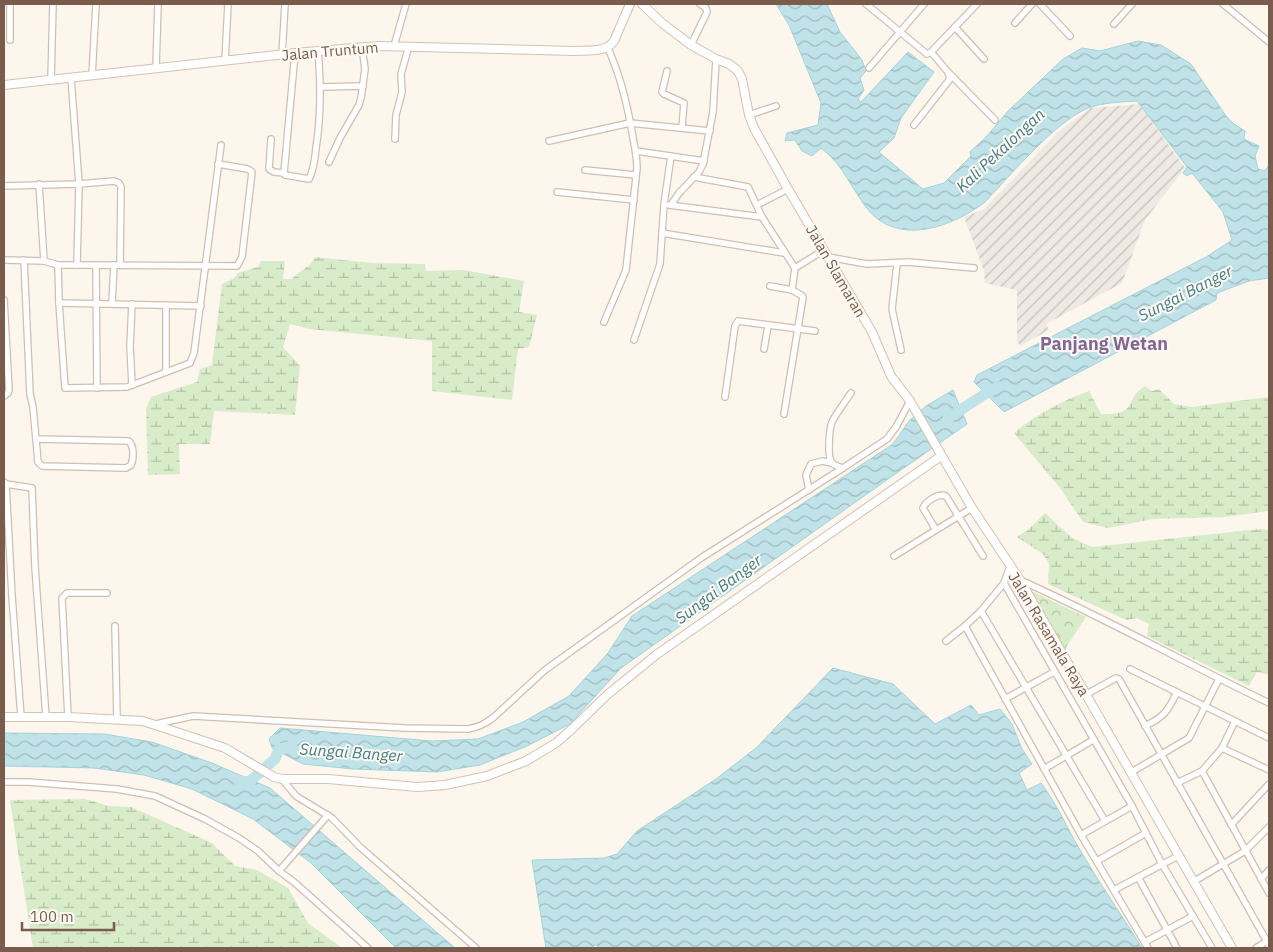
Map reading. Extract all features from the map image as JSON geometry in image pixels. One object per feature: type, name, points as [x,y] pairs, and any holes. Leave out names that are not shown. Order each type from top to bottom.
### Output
[{"type":"street","points":[[10,4],[10,40]]},
{"type":"street","points":[[52,80],[53,4]]},
{"type":"street","points":[[92,76],[96,4]]},
{"type":"street","points":[[156,68],[158,4]]},
{"type":"street","points":[[225,61],[228,4]]},
{"type":"street","points":[[282,55],[285,4]]},
{"type":"street","points":[[394,46],[406,4]]},
{"type":"street","points":[[604,322],[626,270],[634,200],[636,151],[620,75],[608,48],[614,41],[630,4]]},
{"type":"street","name":"Jalan Slamaran","points":[[642,4],[662,23],[691,45],[734,66],[740,74],[749,115],[754,128],[872,332],[891,376],[912,405],[972,508],[1010,566]]},
{"type":"street","points":[[691,45],[707,12],[706,8],[700,4]]},
{"type":"street","points":[[869,68],[924,4]]},
{"type":"street","points":[[868,5],[924,54],[931,52],[977,4]]},
{"type":"street","points":[[1015,23],[1032,4]]},
{"type":"street","points":[[1040,4],[1070,36]]},
{"type":"street","points":[[1114,24],[1132,4]]},
{"type":"street","points":[[1223,4],[1269,42]]},
{"type":"street","points":[[955,27],[984,59]]},
{"type":"street","points":[[395,139],[396,115],[402,92],[401,74],[409,46]]},
{"type":"street","name":"Jalan Truntum","points":[[4,85],[362,47],[409,46],[574,51],[608,48]]},
{"type":"street","points":[[329,162],[358,105],[365,69],[362,47]]},
{"type":"street","points":[[271,139],[270,171],[310,178],[319,130],[321,87],[318,51]]},
{"type":"street","points":[[931,52],[996,120]]},
{"type":"street","points":[[284,173],[295,53]]},
{"type":"street","points":[[668,205],[702,168],[713,112],[716,58]]},
{"type":"street","points":[[667,71],[662,92],[684,102],[682,128]]},
{"type":"street","points":[[914,125],[950,81],[949,73]]},
{"type":"street","points":[[71,78],[79,184],[77,265]]},
{"type":"street","points":[[321,87],[363,86]]},
{"type":"street","points":[[749,115],[776,106]]},
{"type":"street","points":[[549,141],[630,123],[710,131]]},
{"type":"street","points":[[58,265],[64,387],[127,387],[166,371],[187,365],[193,358],[221,145]]},
{"type":"street","points":[[636,151],[704,161]]},
{"type":"street","points":[[634,340],[660,264],[662,234],[668,205],[671,156]]},
{"type":"street","points":[[4,260],[44,261],[58,265],[234,267],[241,262],[253,175],[250,170],[218,164]]},
{"type":"street","points":[[585,170],[636,175]]},
{"type":"street","points":[[694,177],[719,183],[747,186],[762,217],[794,268],[792,290]]},
{"type":"street","points":[[4,186],[79,184],[114,180],[120,184],[112,303]]},
{"type":"street","points":[[39,184],[44,261]]},
{"type":"street","points":[[757,205],[788,189]]},
{"type":"street","points":[[557,192],[634,200]]},
{"type":"street","points":[[668,205],[762,217]]},
{"type":"street","points":[[662,234],[784,253]]},
{"type":"street","points":[[794,268],[826,254],[867,264],[908,262],[974,268]]},
{"type":"street","points":[[24,260],[30,394],[37,439],[38,462],[42,466],[126,468],[132,462],[133,448],[129,441],[37,439]]},
{"type":"street","points":[[897,264],[892,309],[901,350]]},
{"type":"street","points":[[96,265],[97,388]]},
{"type":"street","points":[[770,286],[792,290],[802,296],[784,414]]},
{"type":"street","points":[[4,300],[9,390],[6,396],[4,396]]},
{"type":"street","points":[[59,303],[201,306]]},
{"type":"street","points":[[132,304],[130,346],[132,385]]},
{"type":"street","points":[[166,305],[166,371]]},
{"type":"street","points":[[725,397],[737,322],[743,321],[768,326],[815,331]]},
{"type":"street","points":[[764,349],[768,326]]},
{"type":"street","points":[[832,463],[829,453],[832,422],[851,393]]},
{"type":"street","points":[[156,724],[193,716],[404,728],[468,729],[477,727],[489,721],[545,670],[701,558],[887,440],[912,405]]},
{"type":"street","points":[[278,778],[328,779],[417,787],[445,786],[487,776],[526,761],[556,743],[607,695],[656,655],[939,452]]},
{"type":"street","points":[[809,490],[806,475],[811,464],[822,461],[843,468]]},
{"type":"street","points":[[21,717],[5,483],[32,488],[35,567],[46,717]]},
{"type":"street","points":[[936,530],[923,508],[925,504],[939,495],[946,496],[983,556]]},
{"type":"street","points":[[894,556],[972,508]]},
{"type":"street","name":"Jalan Rasamala Raya","points":[[1010,566],[1020,580],[1232,948]]},
{"type":"street","name":"Jalan Rasamala Raya","points":[[1010,566],[1004,583],[1132,806],[1162,864],[1212,948]]},
{"type":"street","points":[[1020,580],[1073,604],[1269,703]]},
{"type":"street","points":[[946,641],[981,610],[1004,583]]},
{"type":"street","points":[[68,717],[62,598],[67,593],[72,592],[107,593]]},
{"type":"street","points":[[4,597],[12,596]]},
{"type":"street","points":[[981,610],[1105,821]]},
{"type":"street","points":[[115,626],[118,719]]},
{"type":"street","points":[[964,626],[1044,769],[1147,945],[1167,930],[1193,916]]},
{"type":"street","points":[[1130,669],[1269,738]]},
{"type":"street","points":[[1005,699],[1054,672]]},
{"type":"street","points":[[1085,695],[1118,678],[1269,942],[1256,948]]},
{"type":"street","points":[[1130,773],[1189,738],[1219,679]]},
{"type":"street","points":[[1145,726],[1166,713],[1177,692]]},
{"type":"street","points":[[4,717],[68,717],[143,721],[224,748],[278,778],[296,796],[327,816],[476,948]]},
{"type":"street","points":[[1177,783],[1202,770],[1222,748],[1235,721]]},
{"type":"street","points":[[1044,769],[1093,740]]},
{"type":"street","points":[[1222,748],[1269,770]]},
{"type":"street","points":[[1202,770],[1269,893]]},
{"type":"street","points":[[4,782],[118,789],[155,796],[205,819],[258,851],[368,948]]},
{"type":"street","points":[[1231,825],[1269,784]]},
{"type":"street","points":[[1082,835],[1132,806]]},
{"type":"street","points":[[280,870],[327,816]]},
{"type":"street","points":[[1193,882],[1245,851],[1269,827]]},
{"type":"street","points":[[1097,861],[1146,833]]},
{"type":"street","points":[[1114,890],[1178,856]]},
{"type":"street","points":[[1261,879],[1269,870]]},
{"type":"street","points":[[1138,877],[1177,948]]},
{"type":"shaded area","points":[[1139,104],[1185,168],[1145,220],[1122,283],[1046,324],[1049,330],[1020,346],[1017,341],[1017,290],[985,283],[984,271],[964,217],[984,209],[1059,131],[1091,108]]},
{"type":"green space","points":[[315,257],[372,263],[425,264],[426,271],[464,270],[524,281],[519,312],[537,315],[529,347],[518,349],[512,400],[432,391],[432,341],[309,329],[290,324],[283,347],[300,366],[295,415],[214,411],[210,444],[179,444],[180,474],[148,475],[146,409],[151,397],[197,382],[200,369],[212,365],[222,284],[234,278],[238,273],[258,267],[261,261],[285,261],[283,279],[292,279],[310,264]]},
{"type":"green space","points":[[1145,386],[1152,391],[1159,389],[1174,404],[1191,407],[1269,397],[1269,511],[1224,517],[1153,519],[1108,528],[1083,522],[1060,488],[1014,433],[1050,409],[1089,391],[1101,414],[1121,412],[1126,410],[1134,397]]},
{"type":"green space","points":[[1045,513],[1072,538],[1092,547],[1260,529],[1269,530],[1269,645],[1267,651],[1269,652],[1269,675],[1257,672],[1249,686],[1147,636],[1149,624],[1137,618],[1126,620],[1048,584],[1049,564],[1043,554],[1017,537],[1029,529]]},
{"type":"green space","points":[[1027,589],[1086,617],[1063,652]]},
{"type":"green space","points":[[85,799],[109,806],[131,807],[212,843],[235,866],[257,870],[288,888],[308,923],[342,948],[33,948],[10,800]]},
{"type":"water","name":"Kali Pekalongan","points":[[776,4],[827,4],[840,32],[862,60],[866,71],[860,78],[864,90],[858,99],[861,102],[908,52],[934,72],[901,118],[894,138],[879,152],[923,189],[944,183],[971,156],[970,152],[986,137],[1009,110],[1063,59],[1082,48],[1100,51],[1138,41],[1161,45],[1191,64],[1226,116],[1245,131],[1244,139],[1259,146],[1255,156],[1258,169],[1265,171],[1269,165],[1269,278],[1249,281],[1217,293],[1216,300],[1004,412],[974,382],[977,375],[1206,257],[1232,240],[1223,212],[1192,173],[1187,176],[1183,173],[1187,167],[1137,101],[1095,106],[1067,120],[1022,162],[985,202],[958,218],[928,229],[912,230],[897,228],[883,222],[870,212],[836,162],[821,148],[812,156],[802,151],[795,140],[785,141],[787,133],[818,125],[821,103],[789,25]]},
{"type":"water","points":[[953,390],[967,424],[621,668],[570,724],[527,746],[480,765],[437,772],[353,769],[303,764],[272,748],[269,739],[280,728],[432,741],[478,739],[523,722],[569,696],[608,653],[632,616],[893,444],[909,421],[926,406]]},
{"type":"water","points":[[833,668],[893,684],[935,724],[971,705],[979,715],[1000,709],[1012,724],[1022,749],[1032,764],[1019,773],[1027,790],[1041,783],[1047,791],[1087,862],[1142,948],[601,948],[595,945],[592,948],[546,948],[532,860],[604,858],[617,854],[637,831],[716,779],[756,748]]},
{"type":"water","points":[[4,733],[104,734],[152,742],[212,763],[270,788],[455,948],[396,948],[311,863],[253,819],[192,789],[144,775],[94,768],[4,766]]},
{"type":"waterway","name":"Sungai Banger","points":[[948,418],[998,387]]},
{"type":"waterway","name":"Sungai Banger","points":[[239,781],[249,782],[275,759],[279,749],[292,747]]},
{"type":"district","name":"Panjang Wetan","points":[[1104,343]]}]
